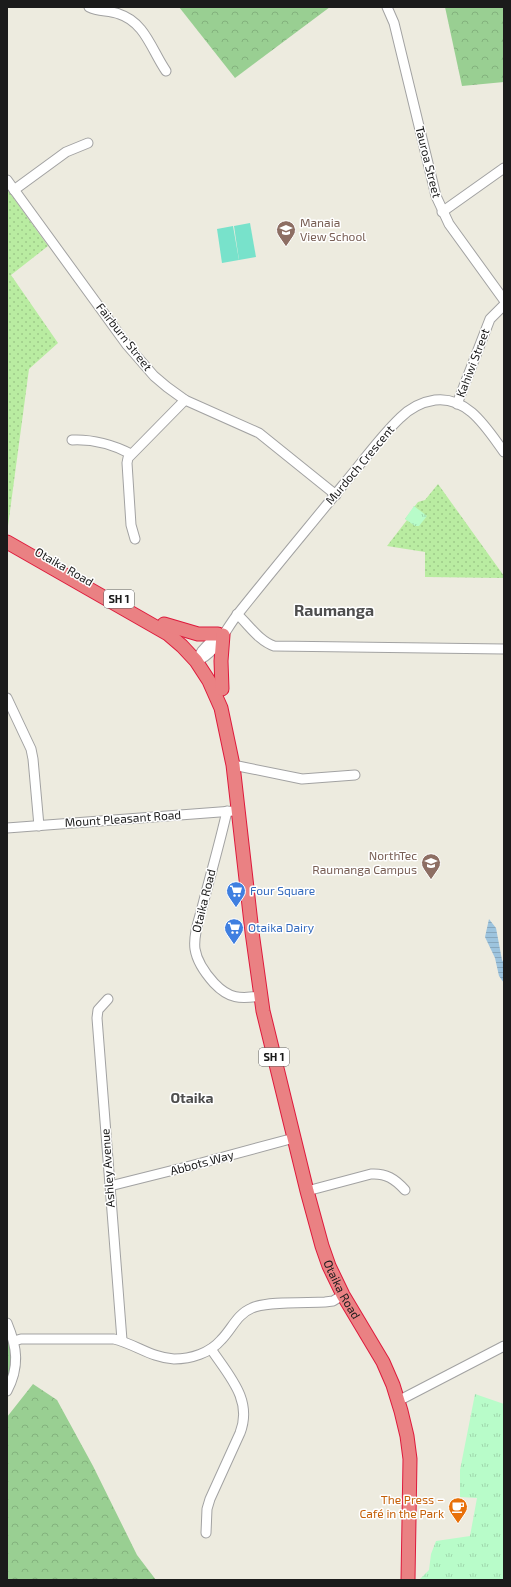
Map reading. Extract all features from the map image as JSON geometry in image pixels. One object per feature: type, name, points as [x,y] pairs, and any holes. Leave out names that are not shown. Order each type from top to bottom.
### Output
[{"type":"highway","name":"Otaika Road","points":[[7,535],[164,624],[185,640],[213,673],[222,689],[232,723],[235,743],[233,765],[233,811],[248,899],[266,1026],[322,1246],[343,1295],[383,1362],[398,1401],[407,1436],[410,1459],[408,1580]]},
{"type":"highway","name":"Otaika Road","points":[[7,542],[161,629],[200,658],[221,708],[233,765]]},
{"type":"highway","points":[[164,624],[198,634],[223,632],[221,661],[222,689]]},
{"type":"street","points":[[89,7],[118,13],[133,21],[150,41],[166,71]]},
{"type":"street","name":"Tauroa Street","points":[[387,7],[394,23],[436,196],[442,212],[504,300]]},
{"type":"street","points":[[14,190],[66,152],[88,143]]},
{"type":"street","points":[[442,212],[504,168]]},
{"type":"street","name":"Fairburn Street","points":[[7,180],[141,362],[167,387],[185,400],[260,433],[336,495]]},
{"type":"street","name":"Kahiwi Street","points":[[458,404],[490,319],[504,305]]},
{"type":"street","points":[[135,539],[131,525],[127,463],[131,454],[185,400]]},
{"type":"street","name":"Murdoch Crescent","points":[[200,658],[404,414],[416,406],[435,400],[458,404],[477,416],[504,452]]},
{"type":"street","points":[[72,440],[84,439],[120,448],[131,454]]},
{"type":"street","points":[[237,614],[262,639],[268,644],[274,646],[504,649]]},
{"type":"street","points":[[7,698],[31,749],[39,826]]},
{"type":"street","points":[[233,765],[302,779],[355,775]]},
{"type":"street","name":"Mount Pleasant Road","points":[[7,828],[233,811]]},
{"type":"street","name":"Otaika Road","points":[[233,811],[197,927],[195,948],[204,973],[225,993],[236,998],[261,996]]},
{"type":"street","name":"Ashley Avenue","points":[[108,999],[98,1010],[97,1018],[122,1340]]},
{"type":"street","name":"Abbots Way","points":[[110,1186],[294,1138]]},
{"type":"street","points":[[308,1191],[371,1174],[386,1175],[396,1180],[405,1190]]},
{"type":"street","points":[[14,1342],[21,1340],[100,1338],[122,1340],[156,1356],[169,1358],[192,1357],[211,1349],[221,1340],[242,1314],[256,1306],[333,1301],[343,1295]]},
{"type":"street","points":[[7,1323],[16,1350],[15,1367],[7,1391]]},
{"type":"street","points":[[398,1401],[504,1346]]},
{"type":"street","points":[[206,1533],[206,1509],[243,1425],[245,1412],[237,1389],[211,1349]]},
{"type":"green space","points":[[179,7],[330,7],[235,78]]},
{"type":"green space","points":[[445,7],[504,7],[504,82],[462,86]]},
{"type":"green space","points":[[7,189],[48,246],[11,275],[58,343],[29,369],[8,526]]},
{"type":"green space","points":[[438,484],[504,578],[425,577],[425,552],[387,546],[407,520],[405,519],[418,502],[425,500]]},
{"type":"green space","points":[[414,506],[427,516],[419,526],[415,526],[405,519]]},
{"type":"green space","points":[[7,1338],[11,1360],[7,1381]]},
{"type":"green space","points":[[33,1384],[57,1400],[93,1466],[137,1555],[156,1580],[7,1580],[7,1417]]},
{"type":"green space","points":[[475,1394],[504,1404],[504,1580],[419,1580],[429,1570],[431,1554],[436,1541],[470,1536],[477,1498],[460,1497],[460,1470]]},
{"type":"shaded area","points":[[250,223],[256,257],[239,260],[234,226]]},
{"type":"shaded area","points":[[233,226],[239,260],[222,263],[217,229]]},
{"type":"shaded area","points":[[489,919],[496,928],[502,960],[504,963],[504,983],[499,976],[495,958],[485,937]]},
{"type":"place","name":"Manaia View School","points":[[286,247]]},
{"type":"place","name":"NorthTec Raumanga Campus","points":[[431,880]]},
{"type":"place","name":"Four Square","points":[[236,908]]},
{"type":"place","name":"Otaika Dairy","points":[[234,945]]},
{"type":"place","name":"The Press – Café in the Park","points":[[458,1524]]},
{"type":"district","name":"Raumanga","points":[[334,610]]},
{"type":"district","name":"Otaika","points":[[192,1098]]}]
